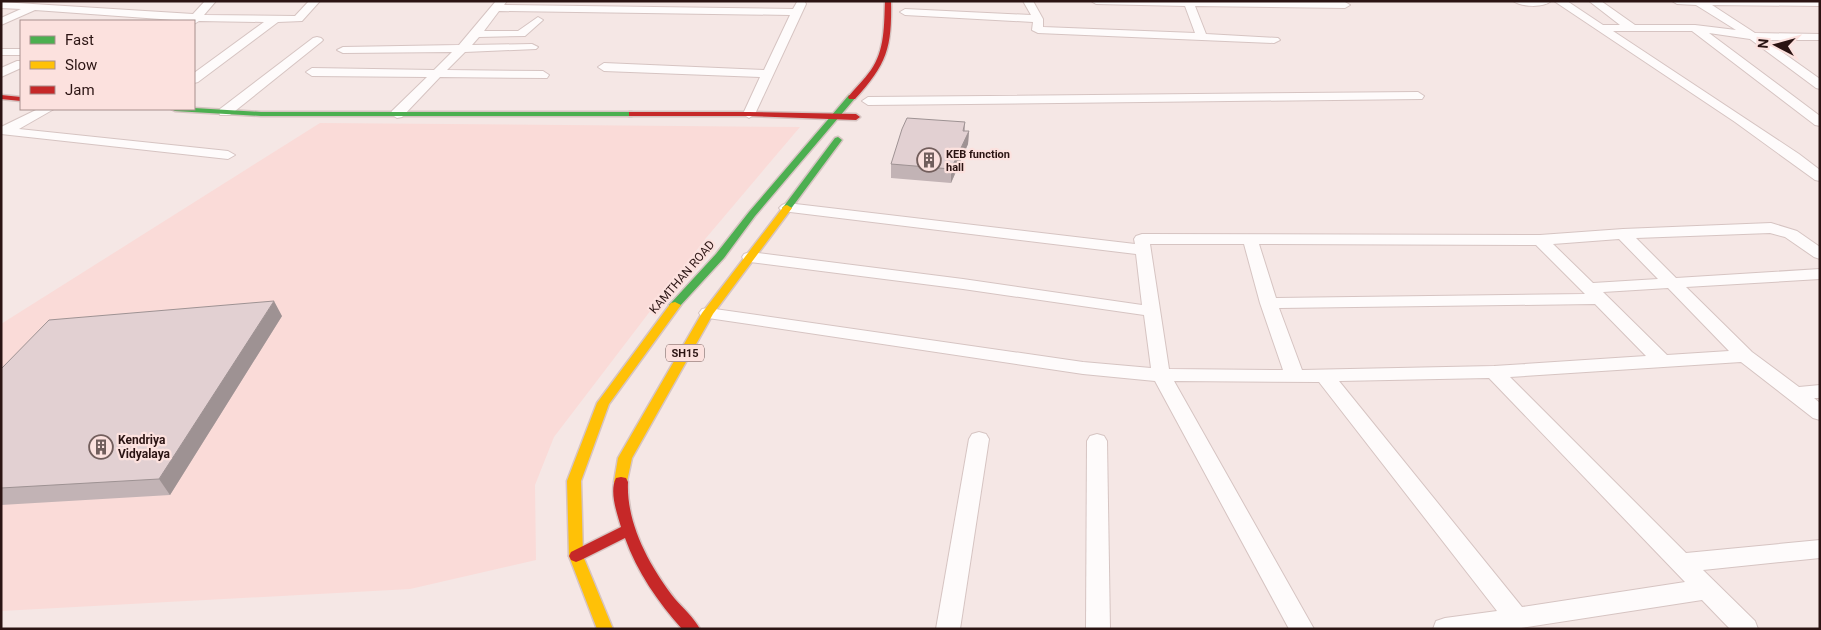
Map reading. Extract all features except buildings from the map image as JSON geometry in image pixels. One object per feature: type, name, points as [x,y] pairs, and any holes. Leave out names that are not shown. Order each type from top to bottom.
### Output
[{"type":"main road","name":"KAMTHAN ROAD","points":[[605,629],[576,556],[574,481],[603,403],[667,313],[720,256],[752,214],[871,75],[883,55],[888,1]]},
{"type":"main road","points":[[904,24],[905,6]]},
{"type":"main road","name":"SH15","points":[[692,629],[669,604],[641,562],[628,530],[620,491],[625,458],[708,313],[878,88]]},
{"type":"main road","points":[[1,97],[20,99]]},
{"type":"main road","points":[[192,110],[261,114],[749,114],[856,117]]},
{"type":"main road","points":[[576,556],[628,530]]},
{"type":"street","points":[[1,22],[44,1]]},
{"type":"street","points":[[133,14],[148,1]]},
{"type":"street","points":[[195,20],[211,1]]},
{"type":"street","points":[[1,5],[195,20],[298,19],[315,1]]},
{"type":"street","points":[[1028,1],[1038,18],[1038,30],[1274,40]]},
{"type":"street","points":[[1096,1],[1345,5]]},
{"type":"street","points":[[1518,1],[1541,3],[1546,1]]},
{"type":"street","points":[[1559,1],[1651,63],[1790,152],[1820,177]]},
{"type":"street","points":[[1594,1],[1632,28]]},
{"type":"street","points":[[1677,1],[1816,2]]},
{"type":"street","points":[[1188,2],[1202,36]]},
{"type":"street","points":[[1699,2],[1752,36],[1820,85]]},
{"type":"street","points":[[397,114],[434,74],[476,34],[499,4],[800,7],[749,114]]},
{"type":"street","points":[[905,6],[1038,18]]},
{"type":"street","points":[[195,78],[275,19]]},
{"type":"street","points":[[476,34],[521,34],[538,20]]},
{"type":"street","points":[[1601,28],[1694,28],[1752,36],[1820,37]]},
{"type":"street","points":[[1694,28],[1820,122]]},
{"type":"street","points":[[225,112],[317,40]]},
{"type":"street","points":[[343,50],[532,47]]},
{"type":"street","points":[[1,52],[20,52]]},
{"type":"street","points":[[1,73],[20,64]]},
{"type":"street","points":[[604,67],[768,74]]},
{"type":"street","points":[[312,72],[543,75]]},
{"type":"street","points":[[868,101],[1418,96]]},
{"type":"street","points":[[2,132],[46,110]]},
{"type":"street","points":[[2,132],[228,155]]},
{"type":"street","points":[[787,208],[1143,250]]},
{"type":"street","points":[[1302,629],[1161,375],[1150,311],[1142,239],[1540,240],[1623,234],[1771,228],[1790,234],[1820,254]]},
{"type":"street","points":[[1623,234],[1745,356],[1820,413]]},
{"type":"street","points":[[1250,239],[1269,303],[1295,376]]},
{"type":"street","points":[[1540,240],[1662,361]]},
{"type":"street","points":[[750,257],[962,284],[1150,311]]},
{"type":"street","points":[[1269,303],[1594,294],[1671,282],[1820,274]]},
{"type":"street","points":[[708,313],[1083,368],[1161,375],[1295,376],[1494,372],[1745,356]]},
{"type":"street","points":[[1494,372],[1746,629]]},
{"type":"street","points":[[1324,375],[1516,618]]},
{"type":"street","points":[[1794,394],[1820,391]]},
{"type":"street","points":[[948,629],[980,439]]},
{"type":"street","points":[[1097,441],[1098,629]]},
{"type":"street","points":[[1682,563],[1820,549]]},
{"type":"street","points":[[1445,629],[1707,589]]},
{"type":"shaded area","points":[[320,123],[800,127],[706,238],[554,437],[535,485],[536,560],[410,589],[1,611],[1,324]]},
{"type":"traffic: fast","points":[[675,305],[720,256],[752,214],[852,97]]},
{"type":"traffic: fast","points":[[192,110],[261,114],[632,114]]},
{"type":"traffic: fast","points":[[787,208],[838,140]]},
{"type":"traffic: slow","points":[[621,482],[625,458],[708,313],[787,208]]},
{"type":"traffic: slow","points":[[605,629],[576,556],[574,481],[603,403],[675,305]]},
{"type":"traffic: jam","points":[[852,97],[873,73],[882,56],[887,36],[888,1]]},
{"type":"traffic: jam","points":[[1,97],[20,99]]},
{"type":"traffic: jam","points":[[632,114],[749,114],[856,117]]},
{"type":"traffic: jam","points":[[621,482],[624,512],[634,545],[659,589],[692,629]]},
{"type":"traffic: jam","points":[[576,556],[628,530]]},
{"type":"place","name":"KEB function hall","points":[[929,160]]},
{"type":"place","name":"Kendriya Vidyalaya","points":[[101,447]]}]
